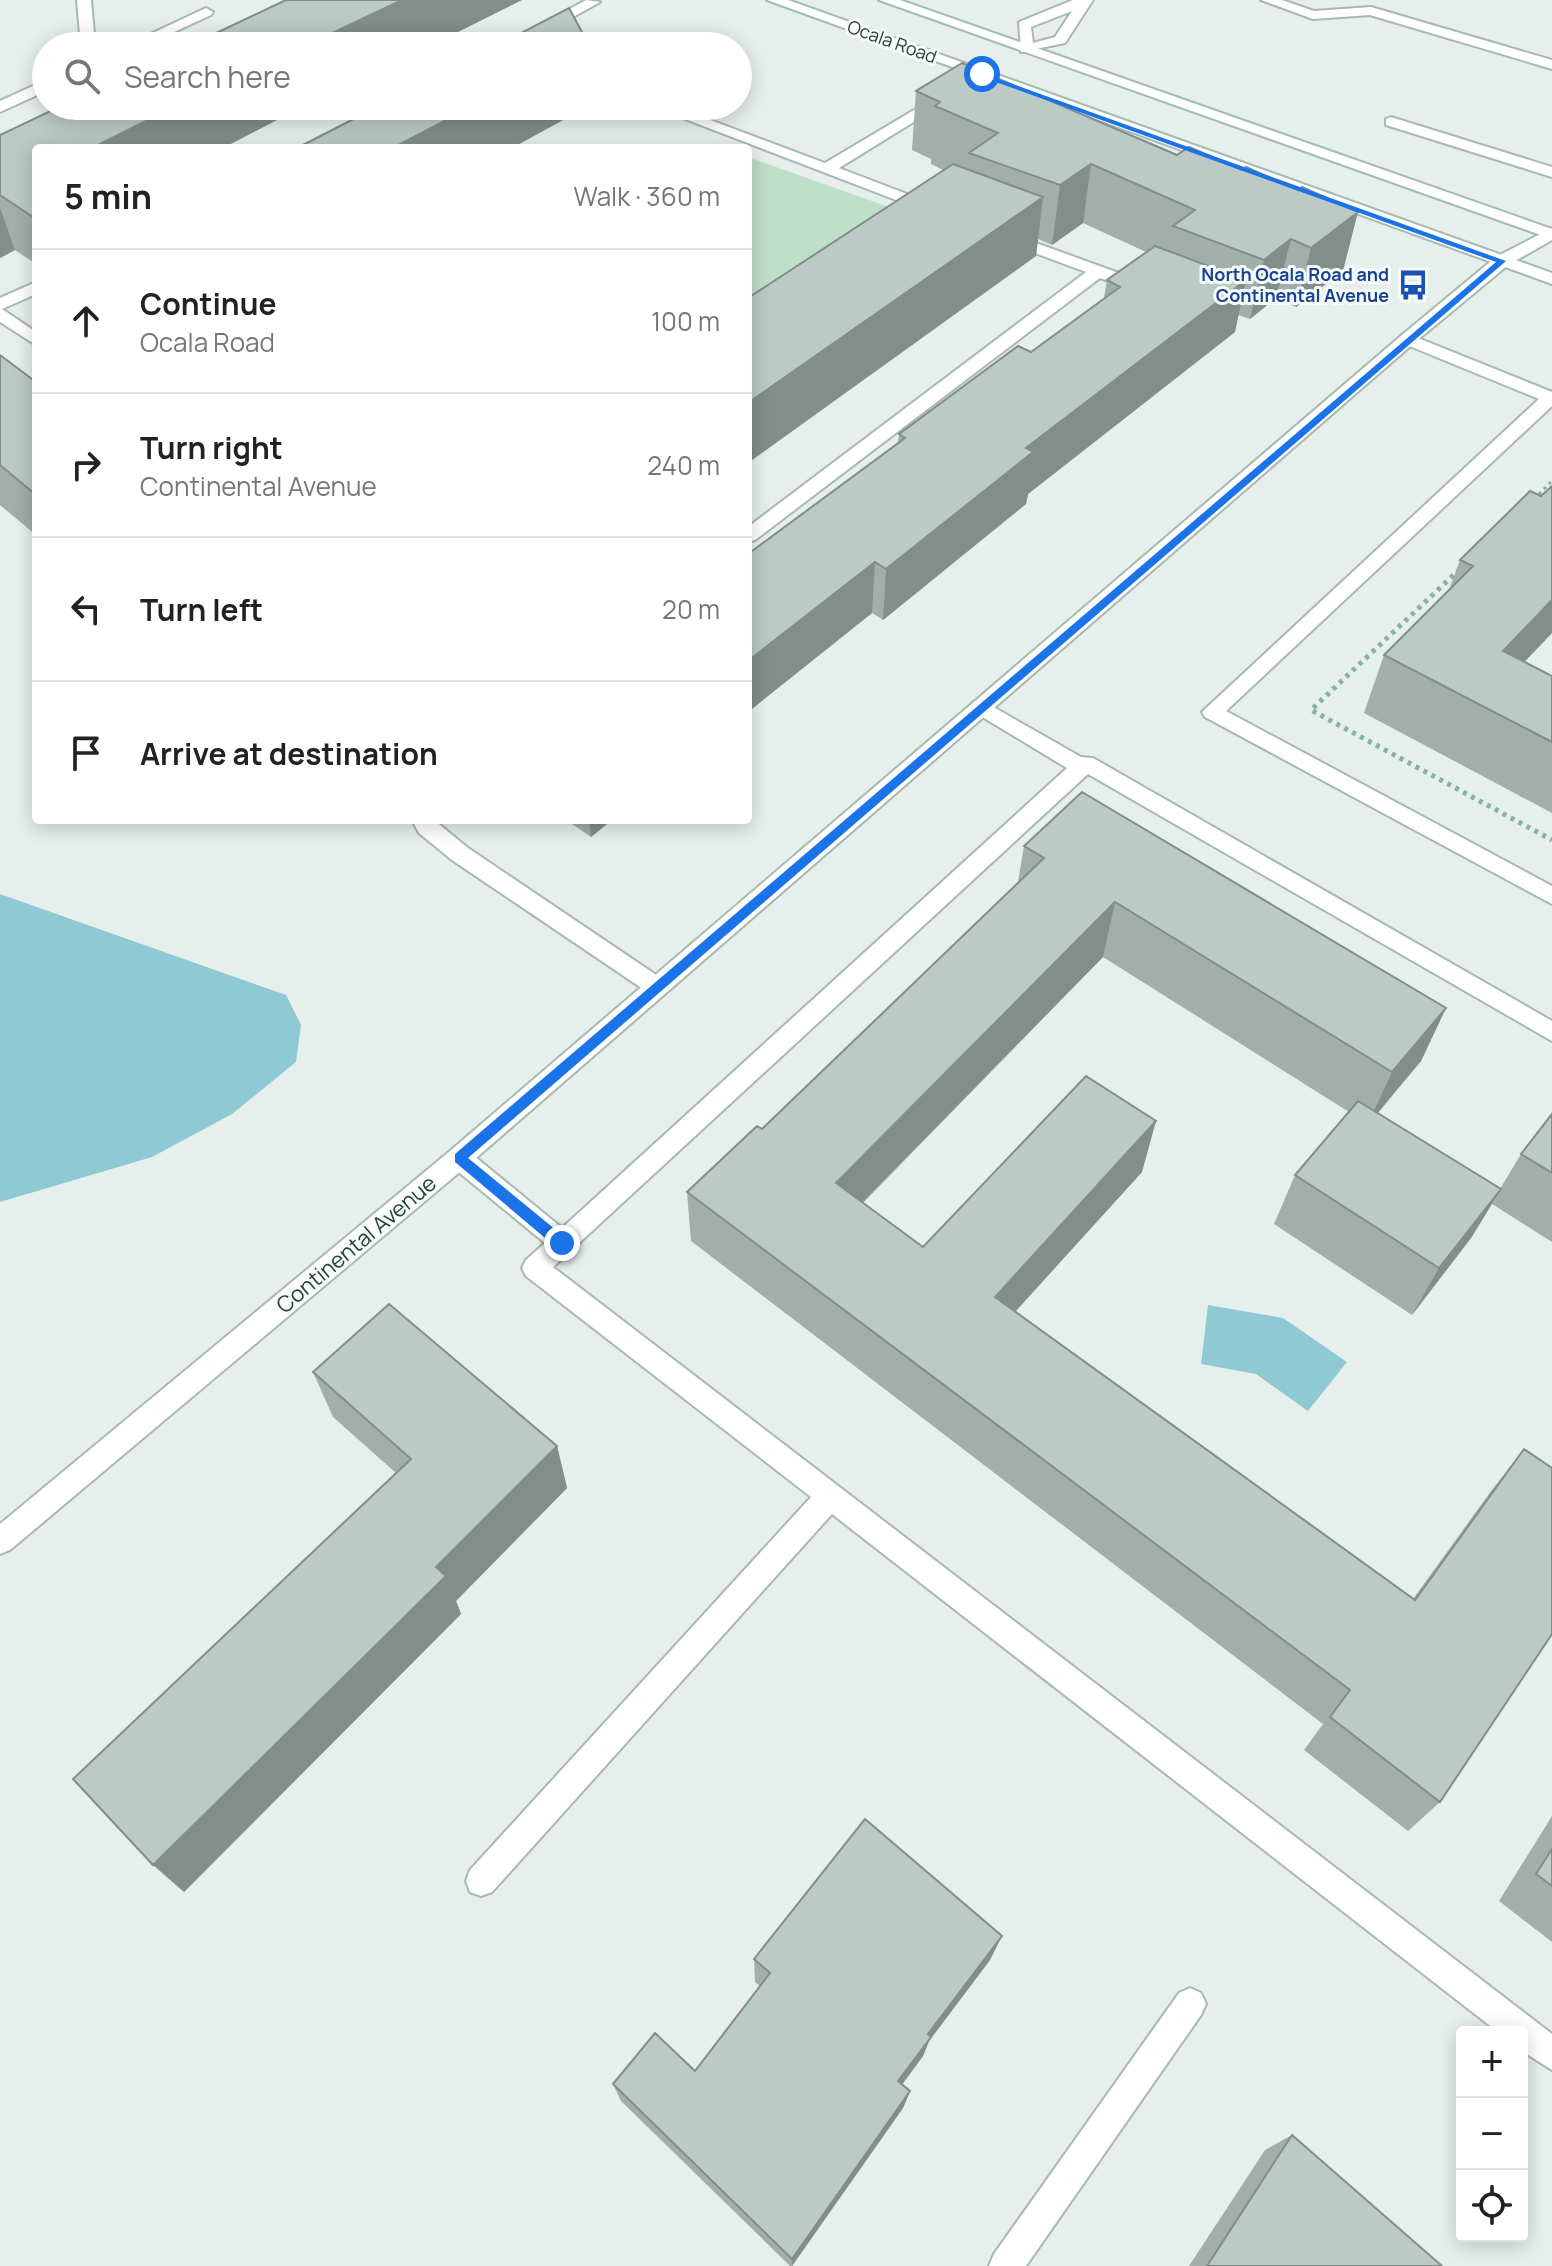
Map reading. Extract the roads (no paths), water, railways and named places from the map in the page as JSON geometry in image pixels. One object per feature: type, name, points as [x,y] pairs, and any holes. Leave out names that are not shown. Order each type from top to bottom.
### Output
[{"type":"street","points":[[84,0],[87,32]]},
{"type":"street","name":"Ocala Road","points":[[774,0],[969,82],[1552,279]]},
{"type":"street","name":"Ocala Road","points":[[886,0],[1552,234]]},
{"type":"street","points":[[1026,49],[1024,25],[1086,0]]},
{"type":"street","points":[[827,169],[1026,49],[1060,40],[1086,0]]},
{"type":"street","points":[[1268,0],[1313,15],[1371,11],[1552,65]]},
{"type":"street","points":[[536,32],[593,2]]},
{"type":"street","points":[[162,32],[206,12]]},
{"type":"street","points":[[0,107],[32,92]]},
{"type":"street","points":[[696,120],[941,212]]},
{"type":"street","points":[[1391,122],[1552,172]]},
{"type":"street","points":[[984,228],[1155,293]]},
{"type":"street","name":"Continental Avenue","points":[[0,1541],[459,1158],[1408,339],[1502,261],[1552,234]]},
{"type":"street","points":[[752,533],[1098,271]]},
{"type":"street","points":[[0,305],[32,289]]},
{"type":"street","points":[[0,314],[32,337]]},
{"type":"street","points":[[1408,339],[1551,398],[1212,712],[1552,896]]},
{"type":"street","points":[[981,707],[1082,767]]},
{"type":"street","points":[[1552,1032],[1086,763],[535,1268],[1552,2054]]},
{"type":"street","points":[[425,824],[460,854],[657,987]]},
{"type":"street","points":[[459,1158],[562,1243]]},
{"type":"street","points":[[481,1881],[830,1496]]},
{"type":"street","points":[[1006,2266],[1190,2004]]},
{"type":"water","points":[[0,894],[286,995],[301,1025],[296,1062],[232,1114],[152,1157],[0,1202]]},
{"type":"water","points":[[1208,1305],[1283,1318],[1347,1362],[1308,1411],[1256,1374],[1201,1364]]},
{"type":"place","name":"North Ocala Road and Continental Avenue","points":[[1413,285]]}]
